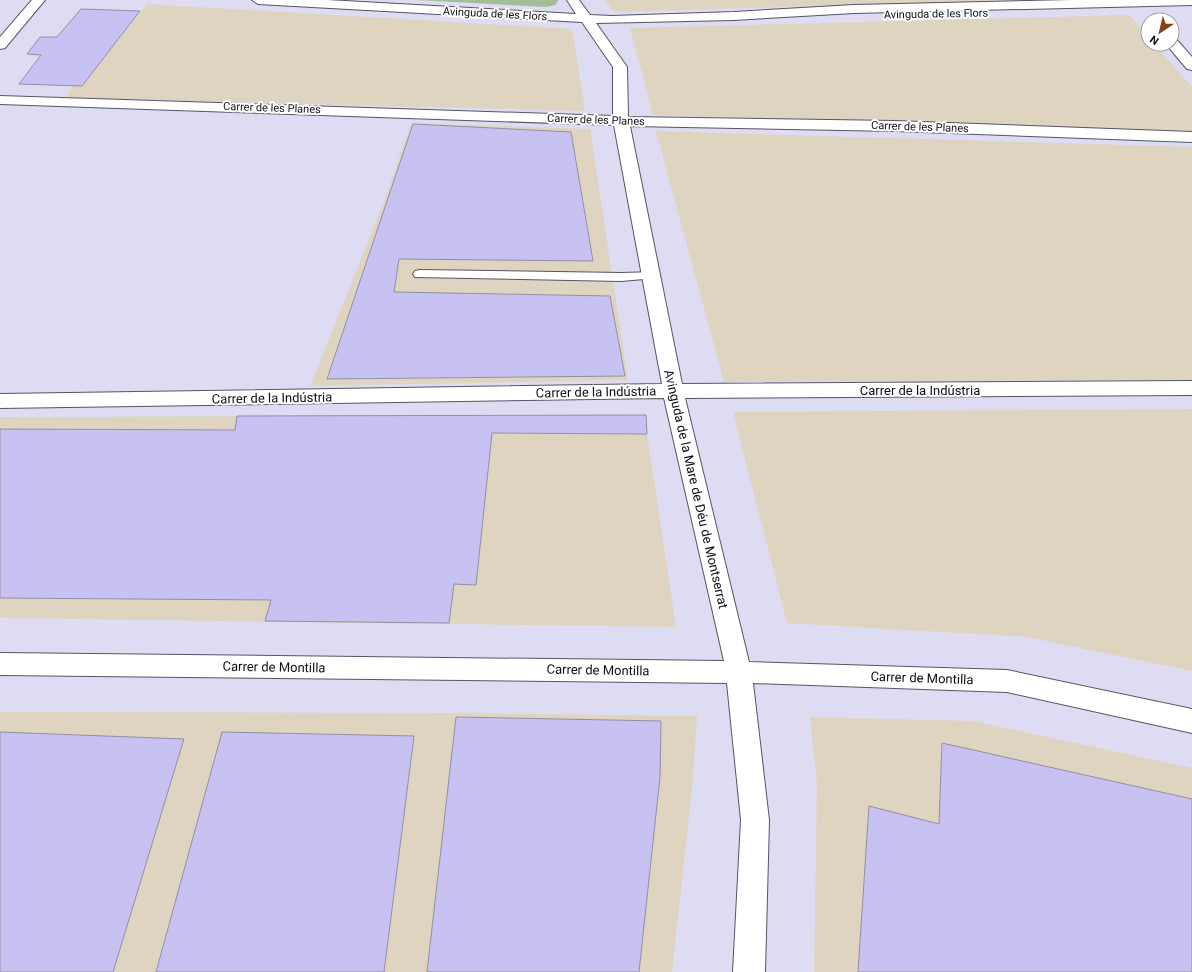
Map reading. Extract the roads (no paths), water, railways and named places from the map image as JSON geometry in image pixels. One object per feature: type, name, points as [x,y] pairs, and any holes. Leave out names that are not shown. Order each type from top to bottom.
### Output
[{"type":"street","points":[[0,45],[39,0]]},
{"type":"street","name":"Avinguda de les Flors","points":[[258,0],[612,20],[734,16],[834,17],[1112,10],[1136,2]]},
{"type":"street","name":"Avinguda de la Mare de Déu de Montserrat","points":[[573,0],[620,67],[621,121],[673,391],[738,672],[755,820],[749,972]]},
{"type":"street","points":[[1136,2],[1145,12]]},
{"type":"street","name":"Avinguda de les Flors","points":[[734,16],[851,5],[1192,2]]},
{"type":"street","points":[[1180,52],[1192,66]]},
{"type":"street","name":"Carrer de les Planes","points":[[0,100],[621,121],[895,126],[1192,137]]},
{"type":"street","name":"Carrer de la Indústria","points":[[0,401],[673,391],[1192,388]]},
{"type":"street","name":"Carrer de Montilla","points":[[0,664],[738,672],[1007,681],[1192,721]]},
{"type":"lane","points":[[420,274],[621,277],[651,275]]}]
